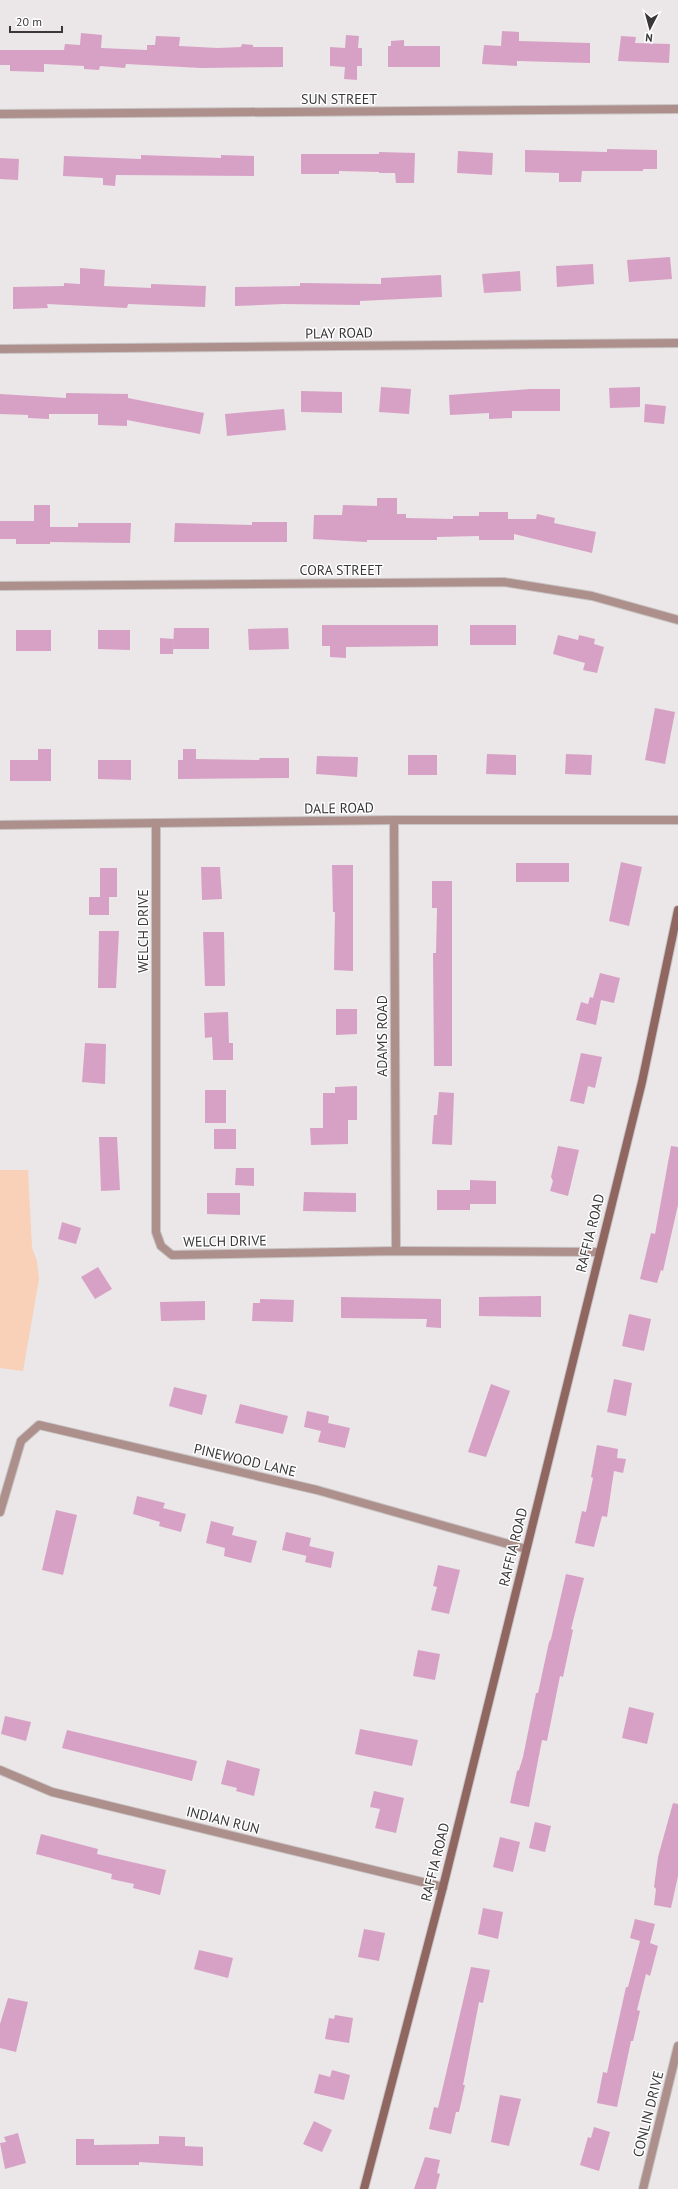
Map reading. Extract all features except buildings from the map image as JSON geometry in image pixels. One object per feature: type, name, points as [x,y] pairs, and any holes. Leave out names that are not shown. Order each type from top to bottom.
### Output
[{"type":"main road","name":"RAFFIA ROAD","points":[[364,2189],[443,1887],[598,1252],[642,1082],[678,910]]},
{"type":"street","name":"SUN STREET","points":[[0,114],[678,109]]},
{"type":"street","name":"PLAY ROAD","points":[[0,349],[678,343]]},
{"type":"street","name":"CORA STREET","points":[[0,586],[504,582],[592,596],[678,620]]},
{"type":"street","name":"DALE ROAD","points":[[0,825],[394,820],[678,820]]},
{"type":"street","name":"ADAMS ROAD","points":[[394,820],[396,1251]]},
{"type":"street","name":"WELCH DRIVE","points":[[156,823],[156,1232],[161,1246],[172,1255],[396,1251],[598,1252]]},
{"type":"street","name":"PINEWOOD LANE","points":[[1,1499],[21,1441],[39,1425],[317,1490],[526,1549]]},
{"type":"street","points":[[0,1512],[1,1499]]},
{"type":"street","name":"INDIAN RUN","points":[[0,1770],[52,1792],[443,1887]]},
{"type":"street","name":"CONLIN DRIVE","points":[[643,2189],[678,2046]]},
{"type":"shaded area","points":[[0,1170],[28,1170],[32,1248],[37,1261],[39,1279],[23,1371],[0,1368]]}]
